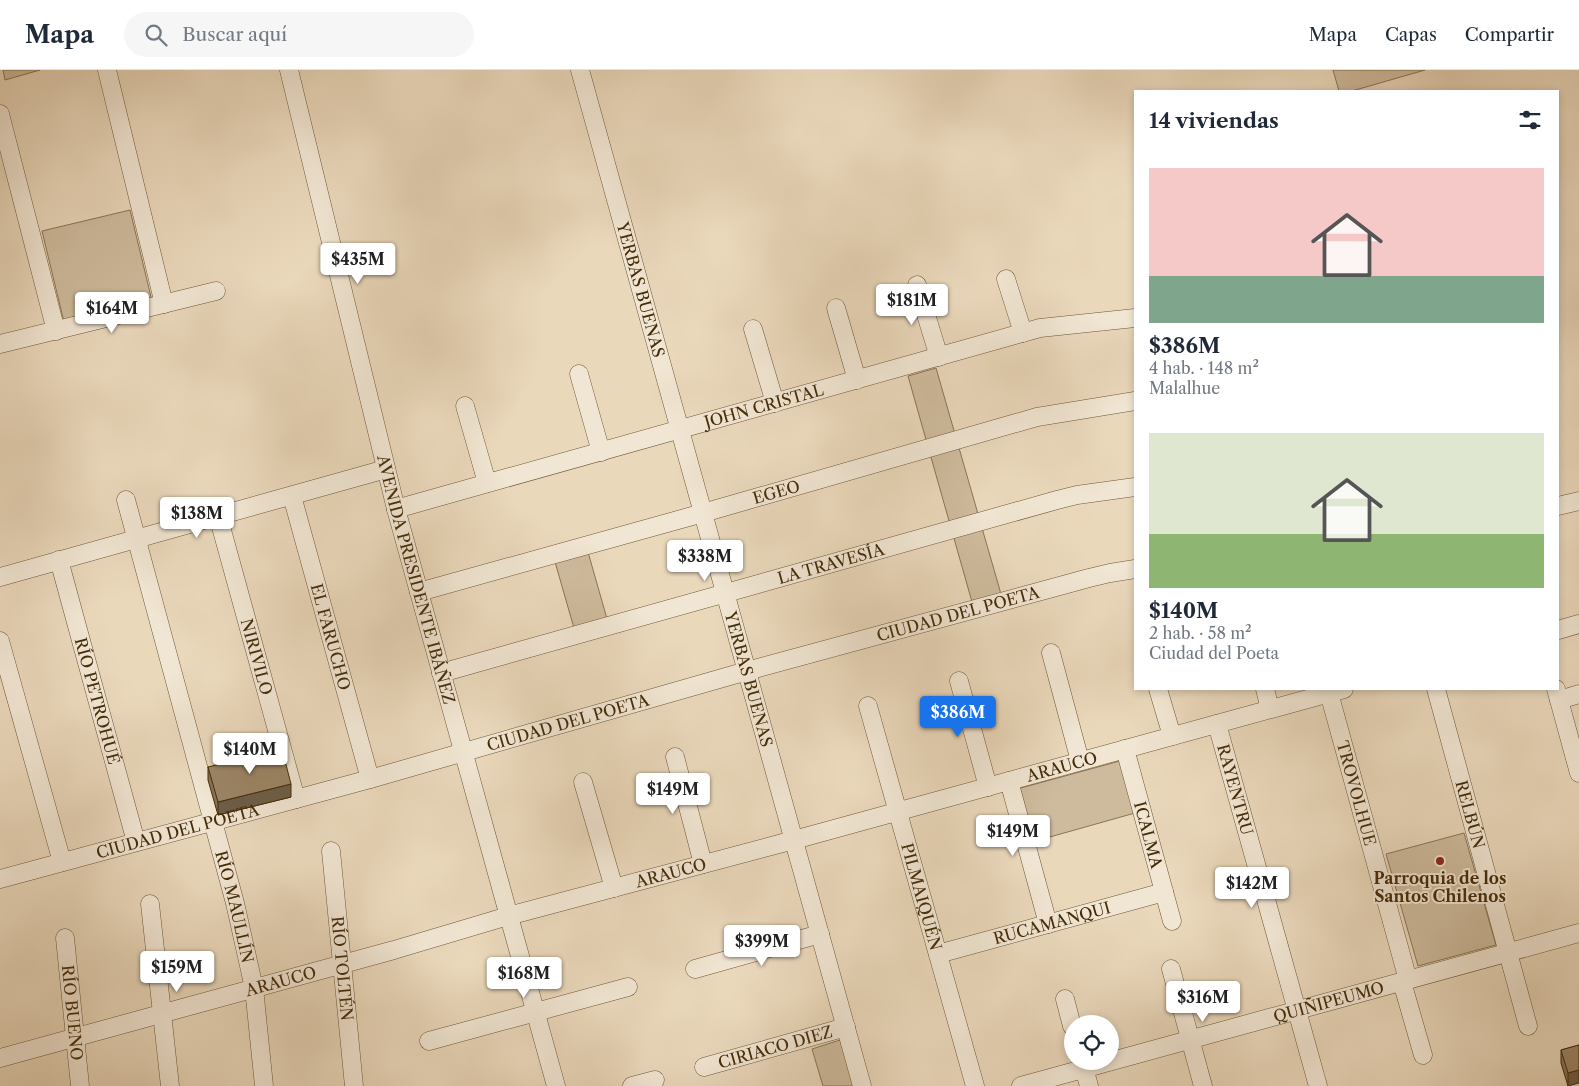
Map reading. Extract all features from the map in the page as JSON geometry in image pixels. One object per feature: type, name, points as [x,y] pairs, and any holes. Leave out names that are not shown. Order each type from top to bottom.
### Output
[{"type":"street","points":[[107,70],[164,304]]},
{"type":"street","name":"AVENIDA PRESIDENTE IBÁÑEZ","points":[[289,70],[396,509],[556,1086]]},
{"type":"street","name":"YERBAS BUENAS","points":[[580,70],[862,1086]]},
{"type":"street","points":[[0,114],[56,331]]},
{"type":"street","points":[[1006,279],[1023,333]]},
{"type":"street","points":[[917,285],[939,357]]},
{"type":"street","points":[[0,344],[216,291]]},
{"type":"street","points":[[836,308],[856,380]]},
{"type":"street","name":"JOHN CRISTAL","points":[[396,509],[1040,328],[1134,318]]},
{"type":"street","points":[[753,330],[775,403]]},
{"type":"street","points":[[579,374],[601,452]]},
{"type":"street","name":"EGEO","points":[[419,592],[1037,417],[1134,401]]},
{"type":"street","points":[[465,406],[487,483]]},
{"type":"street","points":[[0,577],[386,469]]},
{"type":"street","name":"LA TRAVESÍA","points":[[441,673],[1057,500],[1077,495],[1134,487]]},
{"type":"street","name":"EL FARUCHO","points":[[292,496],[370,779]]},
{"type":"street","name":"RÍO MAULLÍN","points":[[126,500],[235,903],[254,988],[264,1086]]},
{"type":"street","points":[[1559,506],[1579,501]]},
{"type":"street","name":"NIRIVILO","points":[[218,516],[296,799]]},
{"type":"street","name":"RÍO PETROHUÉ","points":[[59,560],[136,842]]},
{"type":"street","name":"CIUDAD DEL POETA","points":[[0,879],[370,779],[747,671],[1103,575],[1134,569]]},
{"type":"street","points":[[1559,630],[1579,624]]},
{"type":"street","points":[[0,640],[62,862]]},
{"type":"street","points":[[1051,653],[1080,761]]},
{"type":"street","points":[[959,681],[988,787]]},
{"type":"street","points":[[1158,690],[1172,736]]},
{"type":"street","points":[[1265,690],[1270,709]]},
{"type":"street","name":"RELBÚN","points":[[1436,690],[1528,1026]]},
{"type":"street","name":"ARAUCO","points":[[0,1058],[394,950],[508,916],[794,840],[1336,691]]},
{"type":"street","name":"TROVOLHUE","points":[[1336,691],[1423,1055]]},
{"type":"street","points":[[1579,694],[1558,694],[1579,773]]},
{"type":"street","name":"PILMAIQUÉN","points":[[868,706],[975,1086]]},
{"type":"street","name":"RAYENTRU","points":[[1217,724],[1318,1086]]},
{"type":"street","name":"ICALMA","points":[[1125,749],[1172,921]]},
{"type":"street","points":[[675,757],[703,864]]},
{"type":"street","points":[[1009,781],[1048,924]]},
{"type":"street","points":[[583,782],[614,888]]},
{"type":"street","name":"RÍO TOLTÉN","points":[[331,851],[354,1086]]},
{"type":"street","name":"RUCAMANQUI","points":[[938,954],[1164,892]]},
{"type":"street","points":[[150,904],[170,1086]]},
{"type":"street","name":"QUIÑIPEUMO","points":[[1119,1057],[1190,1040],[1579,933]]},
{"type":"street","points":[[696,969],[820,934]]},
{"type":"street","name":"RÍO BUENO","points":[[65,938],[80,1086]]},
{"type":"street","points":[[1171,969],[1204,1086]]},
{"type":"street","points":[[429,1040],[628,987]]},
{"type":"street","points":[[1065,999],[1069,1015]]},
{"type":"street","name":"CIRIACO DIEZ","points":[[704,1067],[846,1027]]},
{"type":"street","name":"QUIÑIPEUMO","points":[[1021,1086],[1068,1070]]},
{"type":"street","points":[[1084,1070],[1089,1086]]},
{"type":"street","points":[[632,1086],[655,1080]]},
{"type":"shaded area","points":[[3,70],[40,70],[5,80]]},
{"type":"shaded area","points":[[1333,70],[1425,70],[1355,90],[1339,90]]},
{"type":"shaded area","points":[[130,210],[152,301],[64,322],[42,231]]},
{"type":"shaded area","points":[[936,368],[1001,594],[972,602],[908,376]]},
{"type":"shaded area","points":[[586,545],[609,626],[576,635],[553,555]]},
{"type":"shaded area","points":[[1120,761],[1135,813],[1032,842],[1017,789]]},
{"type":"shaded area","points":[[1464,833],[1496,945],[1418,966],[1386,854]]},
{"type":"shaded area","points":[[840,1040],[854,1086],[823,1086],[812,1049]]},
{"type":"building","points":[[282,749],[291,784],[218,802],[208,767]]},
{"type":"building","points":[[1579,1045],[1579,1070],[1568,1073],[1561,1050]]},
{"type":"place","name":"Parroquia de los Santos Chilenos","points":[[1440,861]]}]
